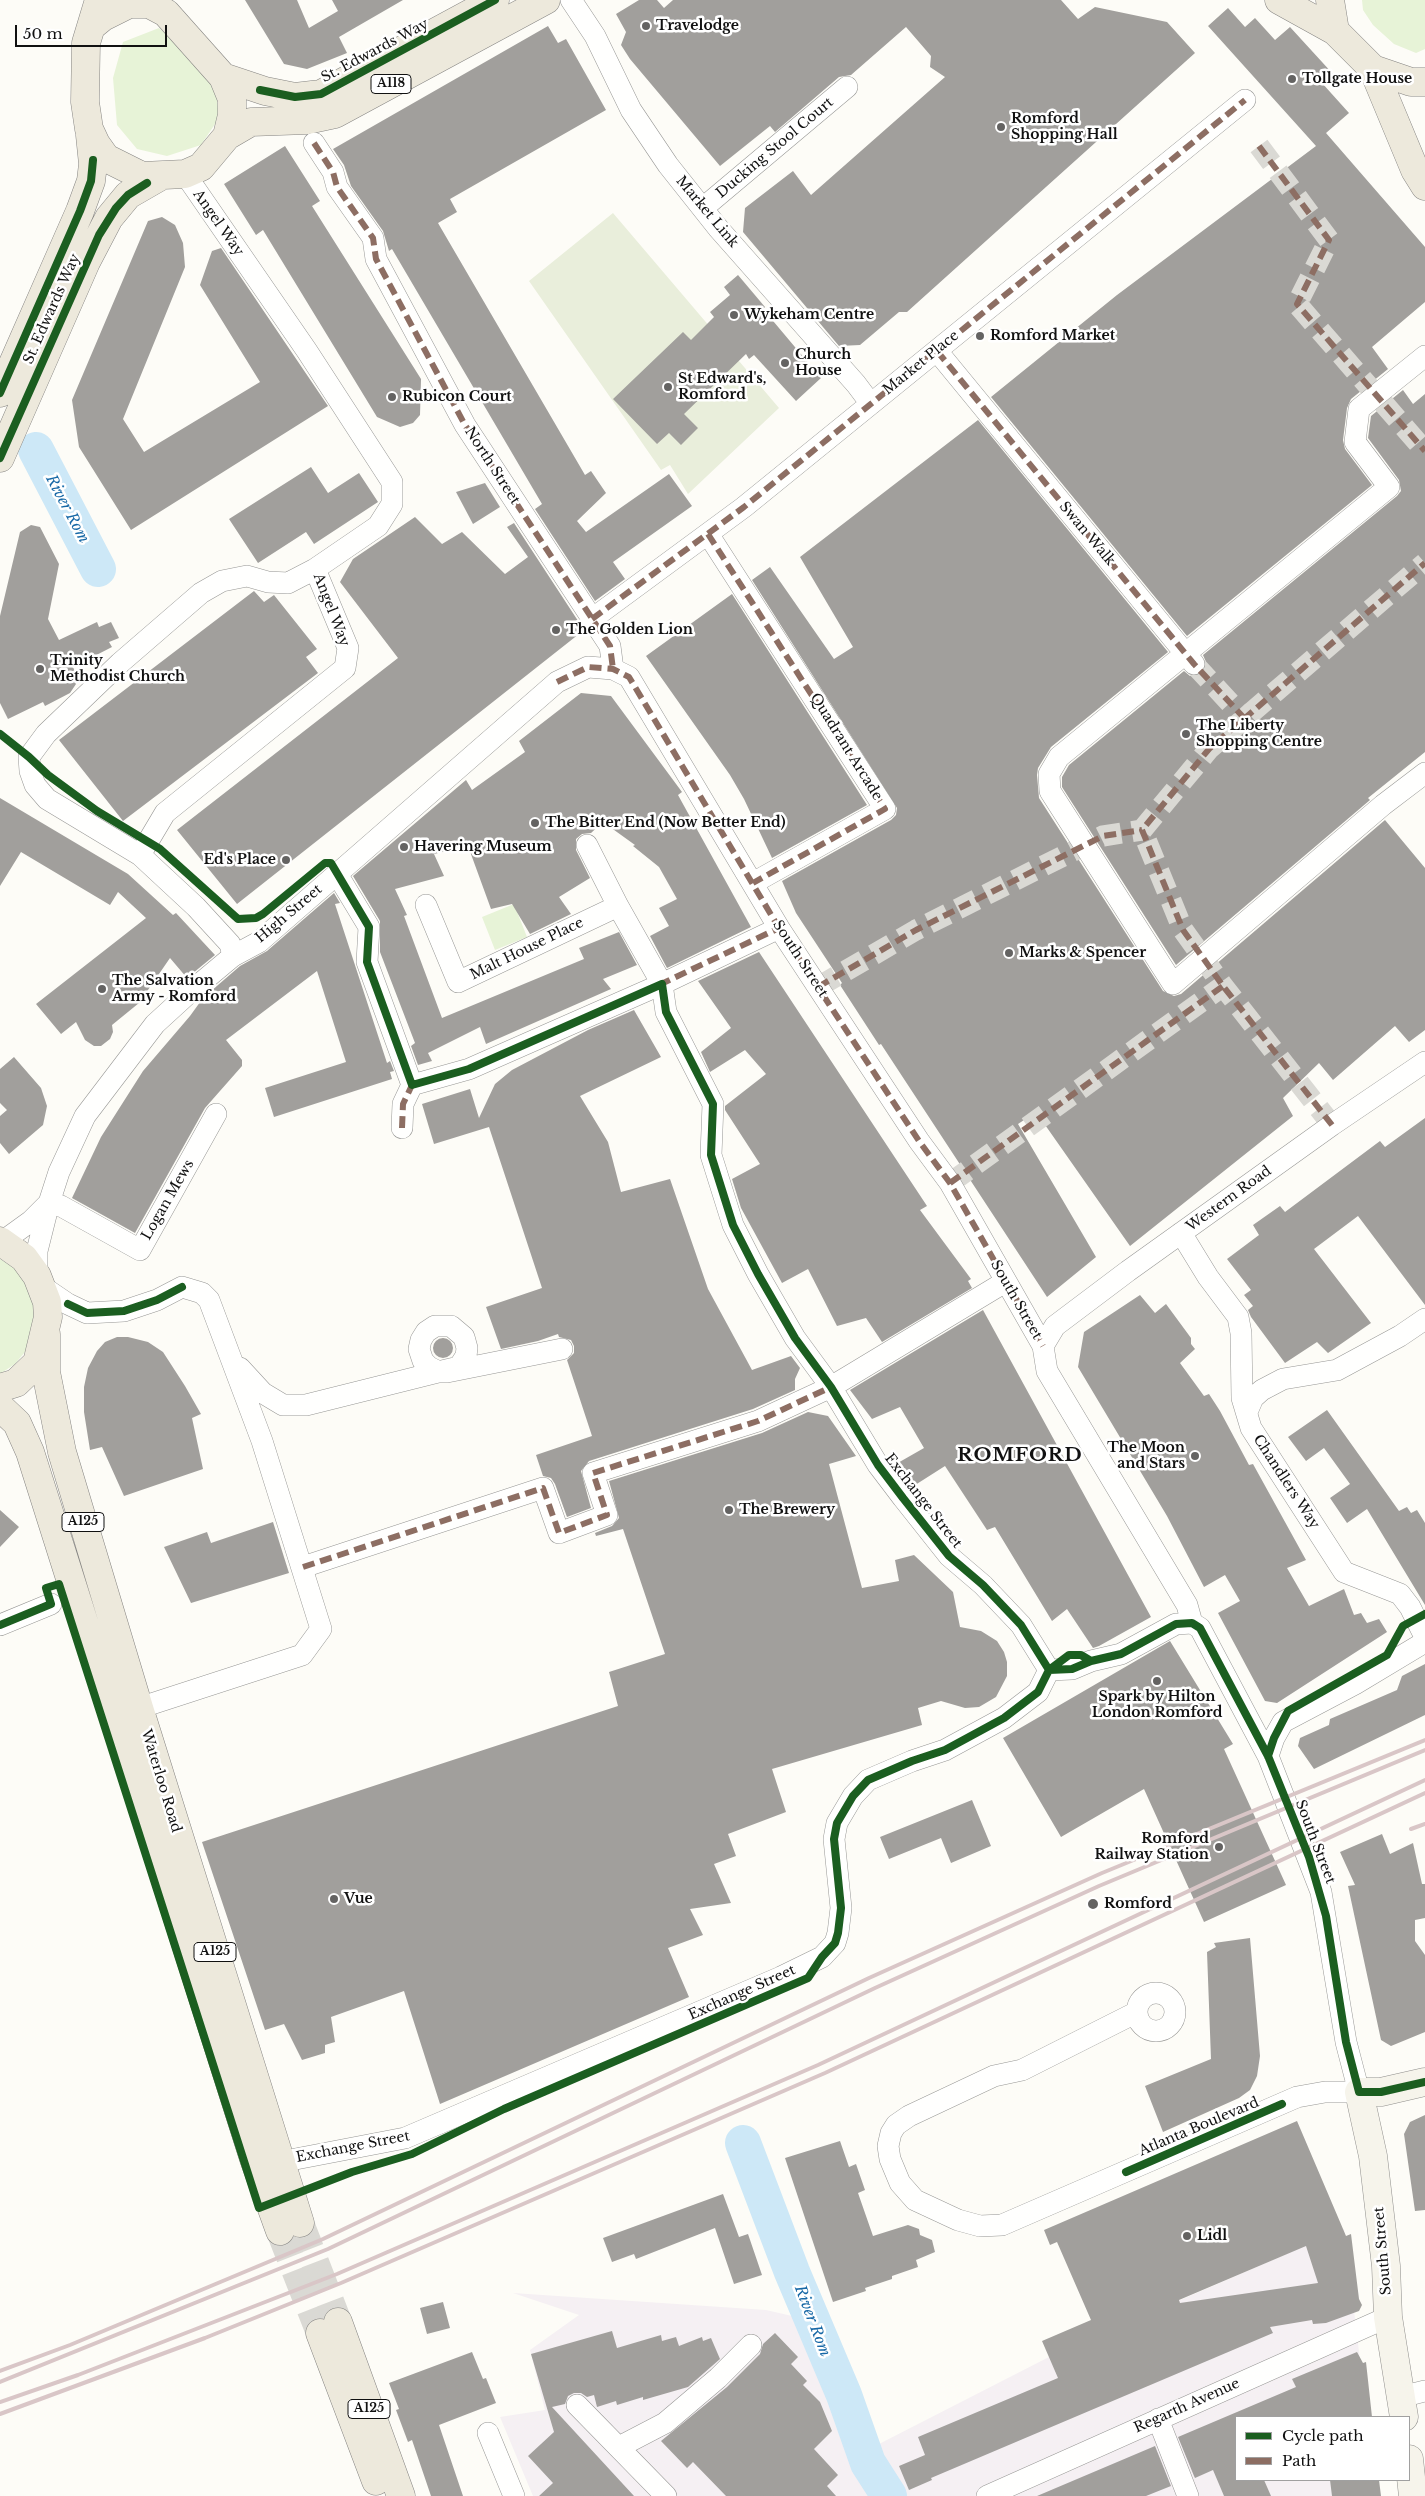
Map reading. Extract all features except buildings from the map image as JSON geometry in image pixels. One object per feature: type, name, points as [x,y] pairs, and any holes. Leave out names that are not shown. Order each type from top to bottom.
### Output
[{"type":"main road","points":[[99,0],[86,43],[85,102],[89,129],[96,144],[106,158],[122,168],[142,176],[173,175]]},
{"type":"main road","name":"St. Edwards Way","points":[[223,77],[265,91],[295,97],[321,94],[495,0]]},
{"type":"main road","name":"A118","points":[[173,175],[201,166],[227,136],[251,122],[307,120],[335,114],[546,0]]},
{"type":"main road","points":[[1279,0],[1335,31],[1372,68],[1415,170],[1425,186]]},
{"type":"main road","points":[[1330,0],[1335,31]]},
{"type":"main road","name":"A118","points":[[92,26],[103,17],[129,4],[163,6],[223,77],[232,99],[232,115],[227,136]]},
{"type":"main road","points":[[1372,68],[1411,82],[1425,82]]},
{"type":"main road","name":"St. Edwards Way","points":[[0,393],[91,182],[93,164],[89,129]]},
{"type":"main road","name":"St. Edwards Way","points":[[0,458],[86,262],[109,218],[128,195],[173,175]]},
{"type":"main road","points":[[0,1388],[16,1383],[37,1364],[46,1334],[48,1302],[38,1280],[24,1258],[1,1242]]},
{"type":"main road","name":"Waterloo Road","points":[[46,1334],[46,1372],[55,1426],[139,1708],[267,2160]]},
{"type":"main road","name":"Waterloo Road","points":[[0,1407],[17,1424],[30,1452],[290,2227]]},
{"type":"main road","name":"A125","points":[[382,2496],[329,2328],[401,2496]]},
{"type":"street","name":"Market Link","points":[[571,0],[595,36],[631,110],[668,164],[703,208],[856,384],[871,404]]},
{"type":"street","name":"Ducking Stool Court","points":[[703,208],[847,87]]},
{"type":"street","name":"Market Place","points":[[592,619],[708,534],[937,351],[1245,100]]},
{"type":"street","name":"North Street","points":[[314,143],[333,172],[337,187],[373,238],[376,259],[466,425],[610,646],[613,668]]},
{"type":"street","name":"Angel Way","points":[[140,855],[165,813],[345,668],[348,648],[315,569],[378,526],[392,504],[392,482],[307,351],[173,175]]},
{"type":"street","name":"Swan Walk","points":[[937,351],[1194,664]]},
{"type":"street","points":[[1425,356],[1359,409],[1355,442],[1389,487],[1059,757],[1049,774],[1050,791],[1173,984],[1383,805],[1425,773]]},
{"type":"street","name":"Quadrant Arcade","points":[[708,534],[742,583],[885,809],[753,883]]},
{"type":"street","points":[[234,956],[230,944],[213,925],[140,855],[47,799],[35,785],[30,771],[29,757],[46,734],[120,663],[201,593],[222,581],[247,576],[268,582],[288,583],[315,569]]},
{"type":"street","name":"High Street","points":[[38,1280],[37,1251],[59,1172],[85,1116],[117,1072],[156,1024],[234,956],[259,942],[557,682],[588,667],[613,668]]},
{"type":"street","name":"South Street","points":[[613,668],[630,677],[779,928],[919,1141],[950,1183],[1043,1346],[1047,1371],[1187,1605],[1192,1623],[1200,1628],[1268,1756],[1321,1892],[1346,2042],[1373,2156],[1386,2266],[1388,2317],[1410,2402]]},
{"type":"street","name":"Exchange Street","points":[[267,2160],[406,2138],[781,1977],[822,1957],[835,1943],[838,1933],[841,1908],[834,1839],[837,1823],[853,1796],[868,1780],[912,1761],[945,1750],[1004,1718],[1038,1692],[1049,1670],[1021,1625],[984,1585],[949,1556],[878,1465],[831,1386],[795,1338],[758,1274],[733,1225],[711,1154],[713,1104],[666,1012],[662,984],[618,906],[587,845]]},
{"type":"street","points":[[337,874],[369,927],[367,962],[412,1085],[403,1104],[402,1128]]},
{"type":"street","name":"Malt House Place","points":[[426,905],[458,982],[618,906]]},
{"type":"street","points":[[412,1085],[469,1069],[662,984],[779,928]]},
{"type":"street","name":"Western Road","points":[[1043,1346],[1055,1326],[1128,1270],[1425,1062]]},
{"type":"street","name":"Logan Mews","points":[[49,1203],[61,1206],[140,1250],[216,1114]]},
{"type":"street","name":"High Street","points":[[1,1242],[31,1221],[49,1203]]},
{"type":"street","name":"Chandlers Way","points":[[1181,1233],[1208,1277],[1238,1317],[1241,1333],[1240,1383],[1251,1428],[1344,1572],[1352,1577],[1389,1588],[1400,1594],[1410,1607],[1425,1637]]},
{"type":"street","points":[[38,1280],[68,1304],[87,1313],[124,1311],[157,1300],[182,1288],[202,1293],[209,1300],[234,1360],[303,1567],[321,1629],[302,1655],[139,1708]]},
{"type":"street","points":[[303,1567],[543,1488],[559,1533],[607,1515],[593,1473],[758,1422],[831,1386],[1005,1282]]},
{"type":"street","points":[[1247,1412],[1253,1398],[1262,1390],[1283,1379],[1337,1370],[1400,1336],[1425,1318]]},
{"type":"street","points":[[234,1360],[264,1393],[283,1405],[306,1405],[429,1375],[438,1372],[445,1370],[452,1368],[458,1366],[466,1356],[467,1348],[464,1337],[451,1326],[435,1326],[426,1332],[421,1340],[419,1349],[423,1361],[428,1367],[439,1372],[562,1349]]},
{"type":"street","points":[[0,1625],[51,1604]]},
{"type":"street","points":[[1049,1670],[1072,1669],[1092,1661],[1122,1654],[1176,1624],[1192,1623]]},
{"type":"street","points":[[1268,1756],[1274,1738],[1283,1722],[1355,1684],[1425,1642]]},
{"type":"street","name":"Atlanta Boulevard","points":[[1137,2012],[1022,2070],[994,2076],[903,2120],[891,2133],[888,2146],[890,2160],[900,2183],[915,2200],[958,2220],[980,2226],[1002,2225],[1297,2097],[1325,2092],[1359,2092]]},
{"type":"street","points":[[1359,2092],[1381,2092],[1425,2082]]},
{"type":"street","name":"Regarth Avenue","points":[[987,2496],[1388,2317]]},
{"type":"street","points":[[618,2447],[665,2423],[718,2378],[751,2345]]},
{"type":"street","points":[[577,2405],[666,2496]]},
{"type":"street","points":[[1158,2419],[1188,2496]]},
{"type":"street","points":[[488,2432],[514,2496]]},
{"type":"street","points":[[1410,2468],[1413,2496]]},
{"type":"shaded area","points":[[1344,2229],[1367,2416],[1235,2416],[1235,2481],[1375,2481],[1377,2496],[533,2496],[500,2417],[545,2410],[530,2350],[579,2315],[513,2293],[766,2310],[827,2324],[879,2444],[1049,2357]]},
{"type":"green space","points":[[1362,0],[1425,0],[1425,49],[1416,53],[1394,44],[1373,25],[1363,10]]},
{"type":"green space","points":[[159,28],[185,51],[216,90],[219,118],[201,145],[167,156],[137,149],[117,125],[113,78],[123,42]]},
{"type":"green space","points":[[613,213],[779,408],[688,494],[670,465],[661,470],[529,281]]},
{"type":"green space","points":[[514,904],[527,937],[495,950],[482,917]]},
{"type":"green space","points":[[0,1259],[14,1267],[28,1283],[36,1304],[36,1326],[29,1347],[15,1364],[0,1374]]},
{"type":"waterway","name":"River Rom","points":[[36,450],[98,569]]},
{"type":"waterway","name":"River Rom","points":[[743,2143],[792,2272],[844,2395],[868,2463],[889,2496]]},
{"type":"tunnel","points":[[1259,146],[1329,240],[1297,304],[1425,451]]},
{"type":"tunnel","points":[[1332,1125],[1223,986],[1183,930],[1142,830],[1209,749],[1425,563]]},
{"type":"tunnel","points":[[1194,664],[1245,719]]},
{"type":"tunnel","points":[[818,987],[916,930],[1103,836],[1142,830]]},
{"type":"tunnel","points":[[950,1183],[1223,986]]},
{"type":"tunnel","points":[[300,2223],[338,2322]]},
{"type":"tunnel","points":[[280,2231],[320,2333]]},
{"type":"railway","points":[[0,2371],[70,2345],[323,2239],[869,1978],[1102,1873],[1425,1740]]},
{"type":"railway","points":[[0,2382],[328,2249],[875,1988],[1099,1886],[1425,1750]]},
{"type":"railway","points":[[0,2402],[78,2375],[337,2274],[818,2065],[1425,1780]]},
{"type":"railway","points":[[0,2414],[205,2338],[341,2283],[825,2073],[1425,1793]]},
{"type":"railway","points":[[1411,1829],[1425,1824]]},
{"type":"marked path","points":[[592,619],[744,507],[1245,100]]},
{"type":"marked path","points":[[314,143],[333,172],[337,187],[373,238],[376,259],[465,425],[610,646],[613,669]]},
{"type":"marked path","points":[[1259,146],[1329,240],[1297,304],[1425,451]]},
{"type":"marked path","points":[[937,351],[1194,664],[1245,719]]},
{"type":"marked path","points":[[708,534],[885,809],[753,883]]},
{"type":"marked path","points":[[1332,1125],[1223,986],[1183,930],[1142,830],[1209,749],[1425,563]]},
{"type":"marked path","points":[[557,682],[588,667],[613,669],[629,677],[779,928],[919,1141],[950,1183],[1043,1346]]},
{"type":"marked path","points":[[818,987],[916,930],[1103,836],[1142,830]]},
{"type":"marked path","points":[[659,985],[779,928]]},
{"type":"marked path","points":[[950,1183],[1223,986]]},
{"type":"marked path","points":[[402,1128],[403,1104],[412,1085]]},
{"type":"marked path","points":[[303,1567],[543,1488],[559,1533],[607,1515],[593,1473],[758,1421],[831,1387]]},
{"type":"cycle path","points":[[260,90],[295,97],[321,94],[495,0]]},
{"type":"cycle path","points":[[0,393],[80,211],[91,181],[93,160]]},
{"type":"cycle path","points":[[0,458],[99,235],[116,208],[128,195],[147,183]]},
{"type":"cycle path","points":[[0,734],[48,775],[97,811],[160,849],[238,919],[256,918],[263,914],[325,863],[331,863],[369,927],[367,962],[412,1085],[469,1069],[662,984],[666,1012],[713,1104],[711,1155],[733,1225],[758,1274],[795,1338],[831,1387],[878,1465],[949,1556],[983,1585],[1021,1625],[1049,1670]]},
{"type":"cycle path","points":[[68,1304],[87,1313],[124,1311],[157,1300],[182,1287]]},
{"type":"cycle path","points":[[0,1625],[51,1604],[46,1588],[59,1584],[259,2208],[352,2172],[412,2154],[504,2109],[808,1978],[822,1957],[835,1943],[838,1933],[841,1908],[834,1839],[837,1823],[853,1796],[868,1780],[912,1761],[945,1750],[1004,1718],[1038,1692],[1049,1670],[1069,1655],[1081,1655],[1091,1661]]},
{"type":"cycle path","points":[[1268,1756],[1274,1738],[1288,1711],[1387,1655],[1403,1626],[1425,1614]]},
{"type":"cycle path","points":[[1049,1670],[1072,1669],[1091,1661],[1121,1654],[1176,1624],[1192,1623],[1200,1628],[1268,1756],[1309,1857],[1326,1916],[1346,2042],[1359,2092],[1381,2092],[1425,2082]]},
{"type":"cycle path","points":[[1126,2172],[1282,2104]]},
{"type":"place","name":"Travelodge","points":[[646,26]]},
{"type":"place","name":"Tollgate House","points":[[1292,79]]},
{"type":"place","name":"Romford Shopping Hall","points":[[1001,127]]},
{"type":"place","name":"Wykeham Centre","points":[[734,315]]},
{"type":"place","name":"Romford Market","points":[[980,336]]},
{"type":"place","name":"Church House","points":[[785,363]]},
{"type":"place","name":"St Edward's, Romford","points":[[668,387]]},
{"type":"place","name":"Rubicon Court","points":[[392,397]]},
{"type":"place","name":"The Golden Lion","points":[[556,630]]},
{"type":"place","name":"Trinity Methodist Church","points":[[40,669]]},
{"type":"place","name":"The Liberty Shopping Centre","points":[[1186,734]]},
{"type":"place","name":"The Bitter End (Now Better End)","points":[[535,823]]},
{"type":"place","name":"Havering Museum","points":[[404,847]]},
{"type":"place","name":"Ed's Place","points":[[286,860]]},
{"type":"place","name":"Marks & Spencer","points":[[1009,953]]},
{"type":"place","name":"The Salvation Army - Romford","points":[[102,989]]},
{"type":"place","name":"The Moon and Stars","points":[[1195,1456]]},
{"type":"place","name":"The Brewery","points":[[729,1510]]},
{"type":"place","name":"Spark by Hilton London Romford","points":[[1157,1681]]},
{"type":"place","name":"Romford Railway Station","points":[[1219,1847]]},
{"type":"place","name":"Vue","points":[[334,1899]]},
{"type":"place","name":"Romford","points":[[1093,1904]]},
{"type":"place","name":"Lidl","points":[[1187,2236]]},
{"type":"district","name":"ROMFORD","points":[[1020,1456]]}]
